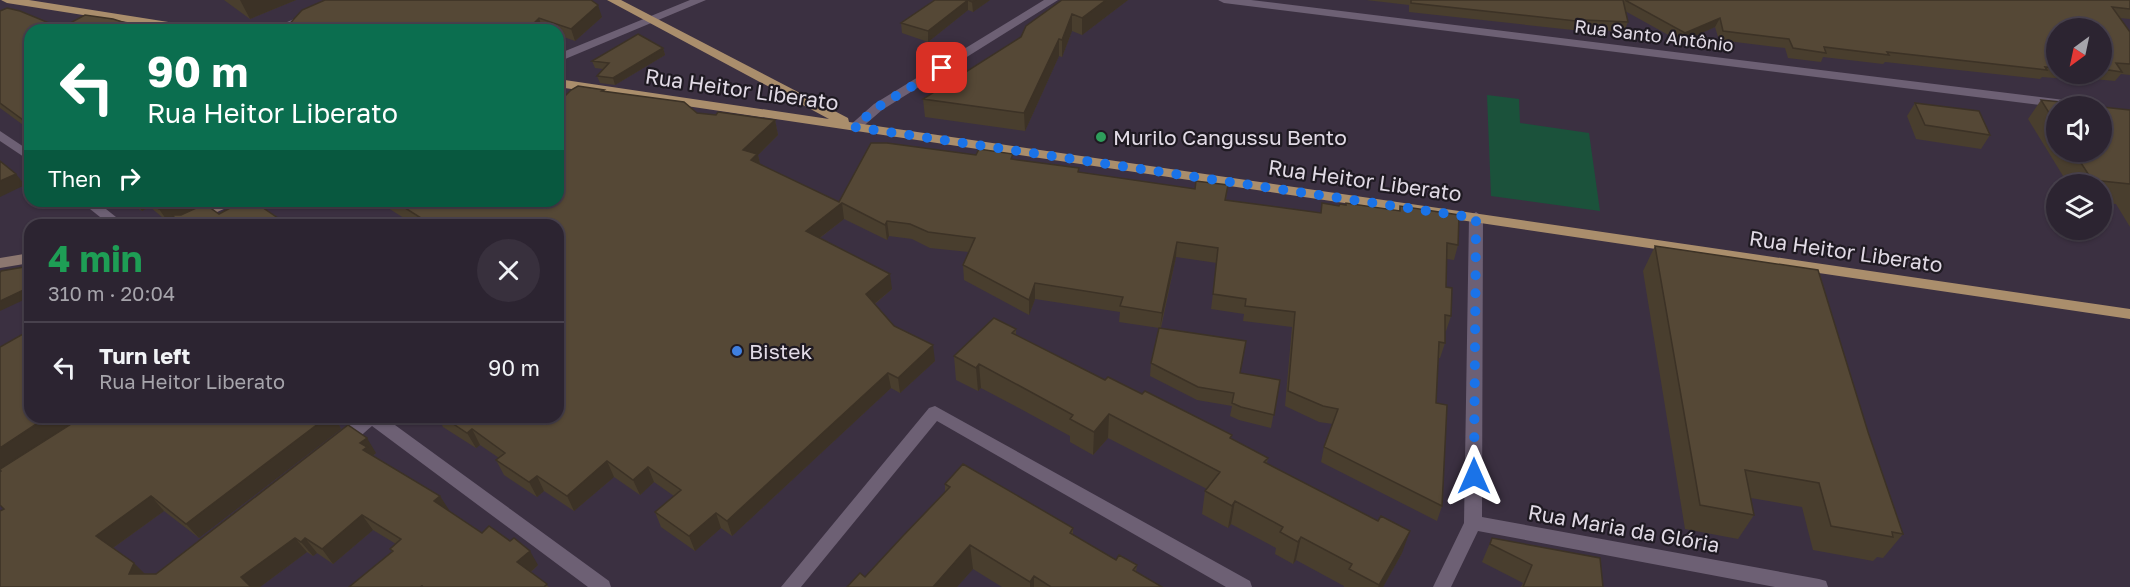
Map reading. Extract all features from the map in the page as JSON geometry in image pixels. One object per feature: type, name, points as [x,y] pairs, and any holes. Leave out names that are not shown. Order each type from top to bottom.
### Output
[{"type":"main road","points":[[7,0],[161,24]]},
{"type":"main road","points":[[613,0],[854,127]]},
{"type":"main road","name":"Rua Heitor Liberato","points":[[564,84],[2130,314]]},
{"type":"main road","points":[[190,219],[216,207]]},
{"type":"main road","points":[[0,263],[24,259]]},
{"type":"street","points":[[289,24],[347,0]]},
{"type":"street","points":[[564,56],[700,0]]},
{"type":"street","points":[[854,127],[878,107],[1052,0]]},
{"type":"street","name":"Rua Santo Antônio","points":[[1224,0],[2046,102]]},
{"type":"street","points":[[0,135],[24,153]]},
{"type":"street","points":[[95,207],[111,219]]},
{"type":"street","points":[[1442,587],[1473,523],[1476,218]]},
{"type":"street","points":[[790,587],[935,412],[1243,587]]},
{"type":"street","points":[[327,452],[364,423]]},
{"type":"street","points":[[380,423],[596,585]]},
{"type":"street","name":"Rua Maria da Glória","points":[[1473,523],[1819,587]]},
{"type":"green space","points":[[1487,95],[1519,99],[1520,123],[1589,133],[1600,211],[1491,196]]},
{"type":"building","points":[[325,0],[591,0],[598,5],[571,29],[564,27],[564,24],[539,18],[533,24],[289,24],[302,10]]},
{"type":"building","points":[[935,0],[968,0],[928,31],[901,23]]},
{"type":"building","points":[[1062,0],[1106,0],[1082,18],[1072,14],[1062,40],[1059,39],[1024,113],[923,99],[1021,37],[1026,26]]},
{"type":"building","points":[[1411,0],[1623,0],[1628,22],[1585,20],[1585,22],[1411,3]]},
{"type":"building","points":[[1625,0],[2130,0],[2130,9],[2112,7],[2130,32],[2130,64],[2116,63],[2122,72],[2112,70],[2112,18],[2046,18],[2046,70],[1887,52],[1889,55],[1824,47],[1826,53],[1793,48],[1789,39],[1723,31],[1720,18],[1685,33]]},
{"type":"building","points":[[7,8],[20,11],[51,24],[24,24],[24,121],[0,103],[0,11]]},
{"type":"building","points":[[85,15],[129,24],[68,24]]},
{"type":"building","points":[[638,34],[663,48],[613,78],[597,76],[609,63],[592,61]]},
{"type":"building","points":[[578,86],[684,102],[697,113],[716,115],[718,112],[775,120],[743,150],[757,154],[751,160],[839,202],[871,143],[887,143],[976,155],[979,149],[1013,154],[1011,159],[1079,168],[1078,172],[1195,189],[1196,181],[1228,185],[1225,200],[1321,213],[1322,203],[1339,206],[1340,204],[1346,205],[1346,203],[1400,211],[1400,206],[1459,215],[1458,245],[1447,243],[1446,287],[1452,288],[1451,316],[1445,315],[1445,343],[1439,342],[1436,403],[1447,405],[1442,506],[1324,447],[1338,409],[1323,406],[1288,391],[1295,312],[1245,306],[1246,299],[1213,294],[1218,248],[1177,242],[1162,313],[1120,306],[1123,297],[1035,283],[1029,300],[963,265],[975,238],[928,232],[910,224],[887,221],[885,225],[842,203],[806,231],[890,274],[866,294],[894,326],[933,345],[898,378],[888,373],[727,521],[716,513],[689,536],[655,512],[681,490],[648,467],[633,480],[607,461],[567,496],[537,476],[529,482],[496,460],[505,453],[472,429],[467,433],[452,423],[564,423],[564,219],[422,219],[404,207],[564,207],[564,97]]},
{"type":"building","points":[[1915,103],[1979,111],[1990,135],[1925,125]]},
{"type":"building","points":[[2112,108],[2130,110],[2130,184],[2112,182],[2112,174],[2088,174],[2080,162],[2112,162]]},
{"type":"building","points":[[0,161],[16,174],[0,181]]},
{"type":"building","points":[[198,207],[209,207],[219,214],[232,207],[262,207],[279,219],[175,219],[173,215],[181,215]]},
{"type":"building","points":[[1655,246],[1818,270],[1868,432],[1903,534],[1892,532],[1893,537],[1831,526],[1819,483],[1745,470],[1754,515],[1700,505]]},
{"type":"building","points":[[24,267],[24,290],[0,301],[0,273]]},
{"type":"building","points":[[994,318],[1016,329],[1012,333],[1105,380],[1108,377],[1142,394],[1145,391],[1232,435],[1230,438],[1268,458],[1264,462],[1378,521],[1381,516],[1410,531],[1379,585],[1349,569],[1352,564],[1301,537],[1298,542],[1280,532],[1283,527],[1235,501],[1232,506],[1205,491],[1220,472],[1109,414],[1094,432],[1070,419],[1073,415],[1018,385],[979,364],[976,368],[954,356]]},
{"type":"building","points":[[1159,328],[1246,341],[1240,373],[1280,380],[1274,415],[1241,407],[1232,403],[1234,393],[1198,387],[1151,363]]},
{"type":"building","points":[[24,333],[24,423],[38,423],[0,448],[0,347]]},
{"type":"building","points":[[73,423],[319,423],[186,524],[151,496],[96,536],[134,563],[129,574],[156,574],[348,425],[367,438],[360,443],[367,447],[363,450],[440,496],[434,501],[482,533],[489,526],[510,541],[514,538],[530,551],[517,562],[547,584],[544,587],[349,587],[393,551],[390,549],[401,539],[362,515],[322,549],[305,538],[301,542],[295,538],[241,577],[251,587],[0,587],[0,511],[4,509],[0,505],[0,469]]},
{"type":"building","points":[[963,464],[1073,528],[1070,533],[1116,560],[1119,555],[1137,565],[1133,570],[1162,587],[1051,587],[1034,576],[1030,582],[970,545],[933,587],[847,587],[860,573],[865,577],[950,487],[945,484]]},
{"type":"building","points":[[1492,538],[1600,558],[1603,587],[1523,587],[1532,565],[1490,544]]},
{"type":"place","name":"Murilo Cangussu Bento","points":[[1101,137]]},
{"type":"place","name":"Bistek","points":[[737,351]]},
{"type":"route","points":[[942,68],[878,107],[854,127],[1476,218],[1474,476]]}]
